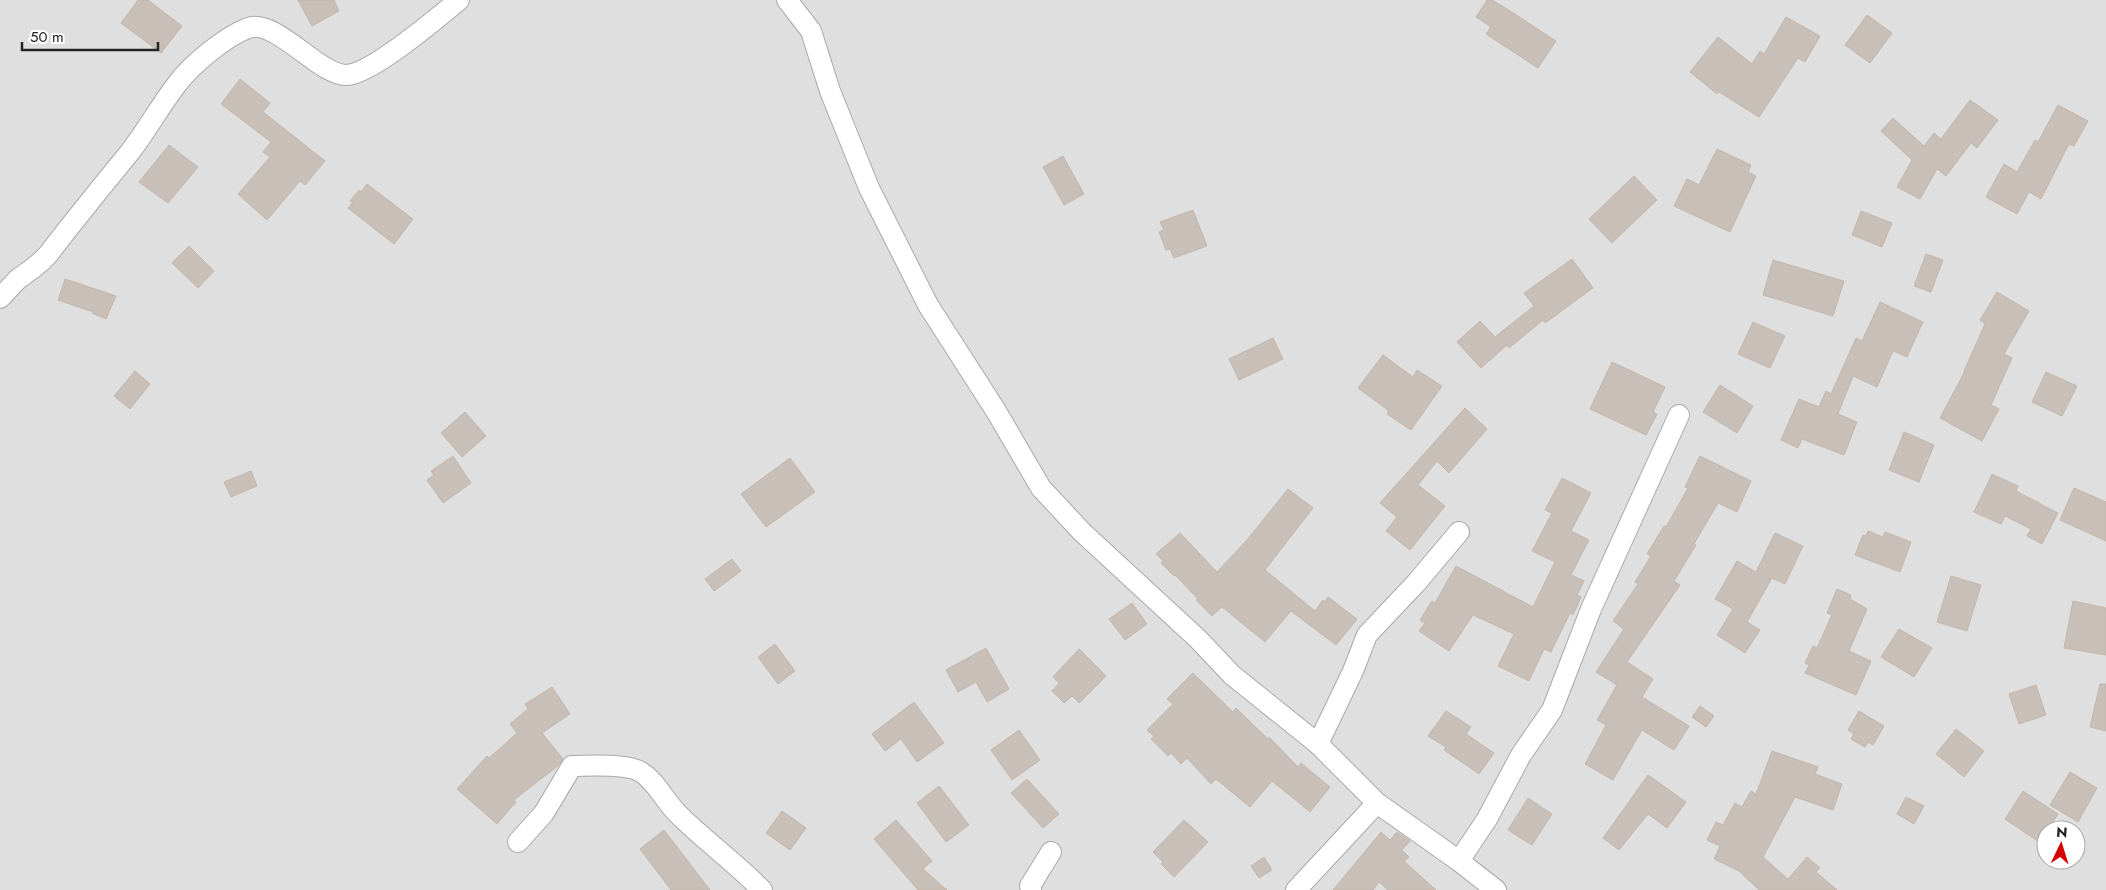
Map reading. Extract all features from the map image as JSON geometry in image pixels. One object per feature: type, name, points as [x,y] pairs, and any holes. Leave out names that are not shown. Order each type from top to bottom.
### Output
[{"type":"street","points":[[0,298],[16,281],[49,254],[66,229],[153,121],[178,82],[210,51],[228,37],[250,27],[270,31],[317,61],[329,71],[347,75],[363,70],[394,52],[460,0]]},
{"type":"street","points":[[787,0],[811,31],[830,91],[869,188],[928,305],[996,411],[1040,488],[1082,532],[1198,639],[1232,675],[1318,744],[1377,803],[1459,861],[1496,890]]},
{"type":"street","points":[[1459,861],[1487,819],[1521,755],[1552,710],[1591,609],[1679,415]]},
{"type":"street","points":[[1318,744],[1353,671],[1367,635],[1417,582],[1459,532]]},
{"type":"street","points":[[518,842],[544,813],[572,766],[626,768],[640,771],[654,782],[662,796],[678,814],[762,890]]},
{"type":"street","points":[[1296,890],[1377,803]]},
{"type":"street","points":[[1031,890],[1030,886],[1051,852]]},
{"type":"shaded area","points":[[0,0],[2106,0],[2106,890],[0,890]]},
{"type":"building","points":[[138,0],[148,0],[182,26],[161,53],[121,23]]},
{"type":"building","points":[[298,0],[334,0],[339,11],[312,26]]},
{"type":"building","points":[[1487,0],[1492,0],[1504,7],[1556,41],[1538,68],[1486,34],[1491,27],[1476,17]]},
{"type":"building","points":[[1867,15],[1892,33],[1870,63],[1845,45]]},
{"type":"building","points":[[1786,17],[1820,36],[1805,62],[1798,58],[1759,117],[1719,92],[1717,94],[1690,72],[1718,37],[1752,64],[1760,51],[1764,54]]},
{"type":"building","points":[[240,79],[270,103],[263,112],[325,161],[305,185],[300,181],[267,220],[238,194],[270,157],[263,152],[271,142],[221,104]]},
{"type":"building","points":[[1970,100],[1998,120],[1977,148],[1971,143],[1946,176],[1937,169],[1920,199],[1897,187],[1912,160],[1881,131],[1893,118],[1924,146],[1934,133],[1941,139]]},
{"type":"building","points":[[2058,105],[2088,121],[2074,146],[2069,144],[2041,199],[2029,192],[2017,214],[1986,197],[2004,164],[2017,172],[2035,140],[2038,142]]},
{"type":"building","points":[[169,145],[198,167],[168,203],[139,182]]},
{"type":"building","points":[[1717,149],[1751,165],[1748,172],[1756,176],[1730,232],[1674,206],[1687,179],[1699,185]]},
{"type":"building","points":[[1063,156],[1084,194],[1064,205],[1043,167]]},
{"type":"building","points":[[1634,176],[1657,200],[1612,243],[1589,219]]},
{"type":"building","points":[[367,184],[413,219],[394,244],[348,208],[353,202],[350,201]]},
{"type":"building","points":[[1193,210],[1207,246],[1174,258],[1170,249],[1166,250],[1159,232],[1164,230],[1160,222]]},
{"type":"building","points":[[1861,211],[1892,223],[1882,247],[1852,235]]},
{"type":"building","points":[[189,246],[214,271],[198,288],[172,263]]},
{"type":"building","points":[[1926,254],[1943,260],[1931,292],[1914,286]]},
{"type":"building","points":[[1572,259],[1593,288],[1545,323],[1543,320],[1509,348],[1507,345],[1481,368],[1457,342],[1480,321],[1495,337],[1534,306],[1524,293]]},
{"type":"building","points":[[1773,260],[1844,281],[1833,316],[1763,295]]},
{"type":"building","points":[[65,279],[116,296],[106,319],[93,312],[58,300]]},
{"type":"building","points":[[1997,292],[2029,311],[2004,354],[2012,358],[1991,405],[1999,409],[1982,441],[1940,418],[1965,371],[1985,324],[1980,320]]},
{"type":"building","points":[[1880,302],[1923,322],[1907,357],[1893,351],[1877,387],[1853,376],[1838,414],[1857,422],[1844,455],[1802,439],[1798,448],[1781,440],[1799,399],[1819,407],[1826,391],[1831,394],[1856,338],[1862,341]]},
{"type":"building","points":[[1753,322],[1785,336],[1770,368],[1738,354]]},
{"type":"building","points":[[1273,338],[1283,359],[1239,380],[1229,359]]},
{"type":"building","points":[[1383,355],[1413,377],[1417,370],[1442,386],[1411,430],[1387,414],[1389,411],[1358,388]]},
{"type":"building","points":[[1612,362],[1665,387],[1653,412],[1657,414],[1646,435],[1590,409]]},
{"type":"building","points":[[135,371],[150,384],[130,409],[114,396]]},
{"type":"building","points":[[2046,372],[2077,386],[2062,416],[2032,402]]},
{"type":"building","points":[[1720,385],[1753,406],[1737,433],[1703,412]]},
{"type":"building","points":[[1465,408],[1487,429],[1449,473],[1437,461],[1418,485],[1445,506],[1410,550],[1386,531],[1397,517],[1380,503]]},
{"type":"building","points":[[465,412],[486,436],[462,457],[441,433]]},
{"type":"building","points":[[1904,432],[1934,445],[1919,482],[1889,470]]},
{"type":"building","points":[[453,456],[471,483],[443,503],[427,480],[434,475],[431,471]]},
{"type":"building","points":[[1700,456],[1751,481],[1737,512],[1718,503],[1674,581],[1680,585],[1627,662],[1653,679],[1642,697],[1689,726],[1674,750],[1642,730],[1613,780],[1585,764],[1606,725],[1597,720],[1617,685],[1596,672],[1624,629],[1613,621],[1638,584],[1635,582],[1651,556],[1647,554],[1664,526],[1666,527],[1688,488],[1685,487]]},
{"type":"building","points":[[790,458],[815,492],[766,527],[741,494]]},
{"type":"building","points":[[251,471],[257,486],[231,497],[224,482]]},
{"type":"building","points":[[1992,474],[2018,486],[2016,491],[2058,513],[2042,544],[2027,536],[2031,529],[2005,516],[2001,524],[1974,512]]},
{"type":"building","points":[[1562,478],[1591,493],[1571,531],[1589,540],[1571,575],[1584,581],[1577,595],[1581,597],[1573,615],[1570,613],[1551,652],[1544,649],[1529,681],[1498,666],[1514,634],[1473,615],[1449,651],[1419,631],[1425,623],[1420,620],[1432,601],[1435,603],[1456,566],[1533,607],[1555,562],[1532,551],[1552,513],[1545,510]]},
{"type":"building","points":[[2074,488],[2106,502],[2106,541],[2060,520]]},
{"type":"building","points":[[1288,489],[1313,508],[1265,570],[1315,611],[1323,600],[1325,602],[1328,597],[1357,619],[1336,645],[1291,611],[1265,642],[1222,607],[1212,616],[1175,575],[1161,563],[1163,561],[1156,554],[1180,533],[1217,572],[1247,540]]},
{"type":"building","points":[[1868,531],[1883,537],[1885,532],[1911,542],[1900,572],[1855,555],[1863,535],[1866,536]]},
{"type":"building","points":[[1775,533],[1803,546],[1785,584],[1772,578],[1747,622],[1760,630],[1745,653],[1717,635],[1733,609],[1715,599],[1737,561],[1756,572]]},
{"type":"building","points":[[732,559],[741,571],[714,591],[705,579]]},
{"type":"building","points":[[1951,576],[1981,585],[1967,631],[1937,622]]},
{"type":"building","points":[[1837,589],[1851,595],[1850,599],[1867,609],[1849,651],[1871,661],[1856,695],[1805,673],[1809,665],[1805,663],[1813,646],[1817,648],[1832,615],[1827,613]]},
{"type":"building","points":[[2073,601],[2106,608],[2106,655],[2064,648]]},
{"type":"building","points":[[1132,603],[1147,624],[1125,640],[1109,619]]},
{"type":"building","points":[[1899,629],[1932,648],[1914,677],[1881,657]]},
{"type":"building","points":[[775,644],[795,671],[778,684],[758,657]]},
{"type":"building","points":[[986,648],[1009,689],[987,702],[976,682],[958,692],[946,670]]},
{"type":"building","points":[[1079,649],[1106,676],[1079,703],[1072,696],[1064,703],[1052,691],[1059,683],[1053,677]]},
{"type":"building","points":[[1193,673],[1233,712],[1236,708],[1268,739],[1269,737],[1298,767],[1301,763],[1330,787],[1310,812],[1272,781],[1250,807],[1216,779],[1211,784],[1187,758],[1181,764],[1171,753],[1168,756],[1151,739],[1154,736],[1147,730],[1173,704],[1167,699]]},
{"type":"building","points":[[2100,684],[2106,684],[2106,731],[2090,727]]},
{"type":"building","points":[[2036,685],[2046,715],[2019,724],[2009,694]]},
{"type":"building","points":[[552,687],[570,714],[542,733],[563,759],[559,765],[514,800],[516,802],[497,824],[457,789],[487,756],[489,758],[517,733],[510,724],[528,709],[525,704]]},
{"type":"building","points":[[914,702],[944,743],[917,762],[901,739],[885,751],[872,734]]},
{"type":"building","points":[[1700,706],[1714,716],[1706,727],[1692,717]]},
{"type":"building","points":[[1446,711],[1471,727],[1466,734],[1494,753],[1479,774],[1444,750],[1446,747],[1428,736]]},
{"type":"building","points":[[1859,711],[1884,726],[1873,745],[1868,742],[1865,747],[1851,739],[1854,734],[1848,730]]},
{"type":"building","points":[[1956,729],[1984,751],[1964,777],[1936,754]]},
{"type":"building","points":[[1019,730],[1040,760],[1012,780],[991,750]]},
{"type":"building","points":[[1772,751],[1818,767],[1815,774],[1842,784],[1833,810],[1795,797],[1763,857],[1788,879],[1807,857],[1820,868],[1816,872],[1837,890],[1759,890],[1739,871],[1714,859],[1720,846],[1707,840],[1716,822],[1723,825],[1735,803],[1742,807],[1751,791],[1756,794]]},
{"type":"building","points":[[2070,772],[2097,788],[2079,820],[2075,820],[2050,805]]},
{"type":"building","points":[[1648,775],[1686,802],[1667,828],[1648,814],[1619,850],[1603,838]]},
{"type":"building","points":[[1027,779],[1059,814],[1043,828],[1011,793]]},
{"type":"building","points":[[939,786],[969,825],[946,842],[917,803]]},
{"type":"building","points":[[2023,791],[2058,814],[2054,820],[2036,820],[2036,840],[2005,819]]},
{"type":"building","points":[[1906,797],[1924,806],[1914,824],[1897,814]]},
{"type":"building","points":[[1528,798],[1552,814],[1532,845],[1508,830]]},
{"type":"building","points":[[782,811],[806,828],[790,850],[766,833]]},
{"type":"building","points":[[896,820],[932,861],[923,869],[947,890],[918,890],[874,839]]},
{"type":"building","points":[[1184,820],[1208,842],[1174,877],[1161,864],[1163,862],[1153,852]]},
{"type":"building","points":[[664,830],[710,890],[671,890],[640,849]]},
{"type":"building","points":[[1381,832],[1390,840],[1397,832],[1410,841],[1402,850],[1409,857],[1404,861],[1436,890],[1388,890],[1379,882],[1373,890],[1333,890]]},
{"type":"building","points":[[1264,857],[1272,870],[1259,878],[1251,866]]}]
